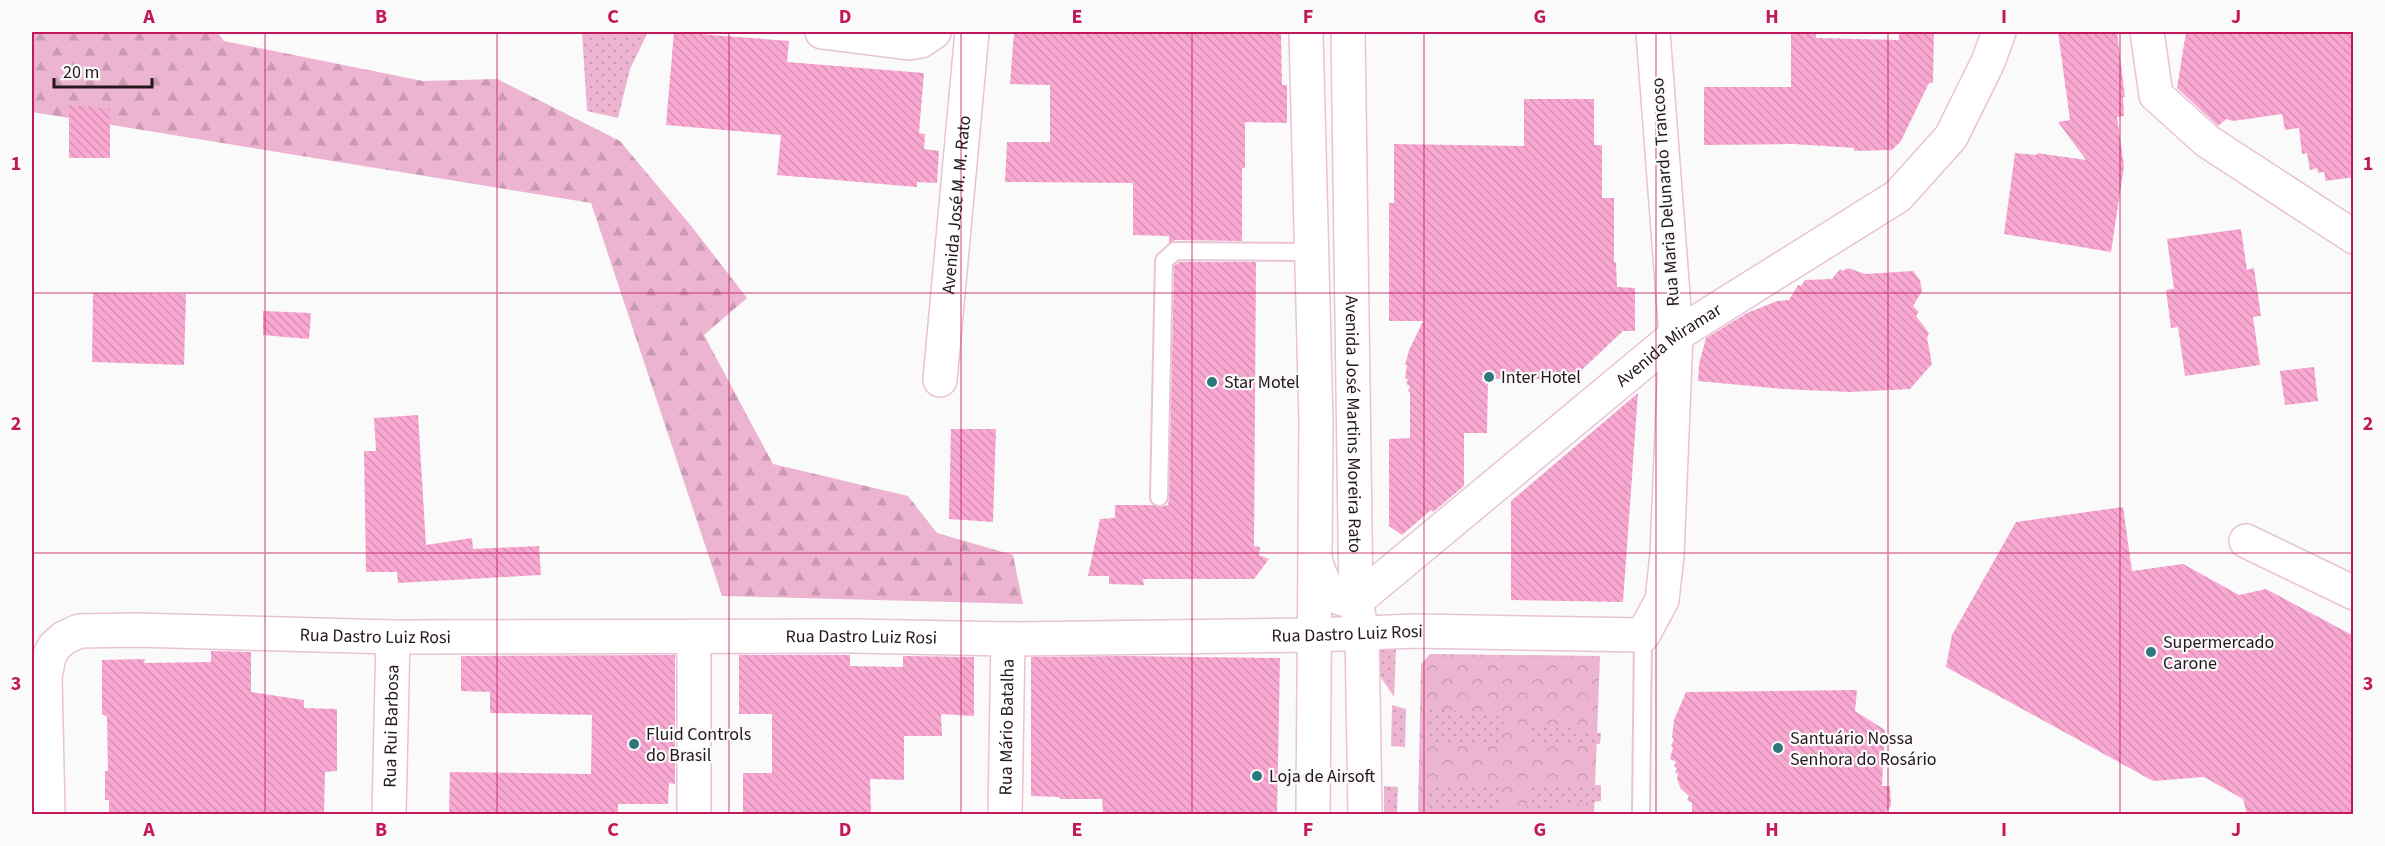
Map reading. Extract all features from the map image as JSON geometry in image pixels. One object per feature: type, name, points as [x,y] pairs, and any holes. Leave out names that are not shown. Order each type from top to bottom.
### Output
[{"type":"street","points":[[822,32],[909,43],[921,41],[934,32]]},
{"type":"street","name":"Avenida José M. M. Rato","points":[[940,380],[972,32]]},
{"type":"street","points":[[1306,32],[1316,422],[1314,814]]},
{"type":"street","name":"Avenida José Martins Moreira Rato","points":[[1348,32],[1365,814]]},
{"type":"street","name":"Rua Maria Delunardo Trancoso","points":[[1644,634],[1662,600],[1666,566],[1676,335],[1653,32]]},
{"type":"street","name":"Avenida Miramar","points":[[1359,616],[1676,335],[1898,196],[1951,137],[1988,62],[1999,32]]},
{"type":"street","points":[[2147,32],[2156,95],[2207,141],[2354,237]]},
{"type":"street","points":[[2246,541],[2354,593]]},
{"type":"street","points":[[1315,560],[1326,588],[1359,616]]},
{"type":"street","name":"Rua Dastro Luiz Rosi","points":[[48,814],[45,676],[49,657],[54,648],[64,638],[79,631],[136,630],[393,637],[853,636],[1008,639],[1314,635],[1359,616],[1644,634]]},
{"type":"street","name":"Rua Rui Barbosa","points":[[389,814],[393,637]]},
{"type":"street","points":[[694,637],[694,814]]},
{"type":"street","name":"Rua Mário Batalha","points":[[1005,814],[1008,639]]},
{"type":"lane","points":[[1159,496],[1164,261],[1175,251],[1312,252]]},
{"type":"lane","name":"Rua Maria Delunardo Trancoso","points":[[1641,814],[1644,634]]},
{"type":"green space","points":[[32,32],[217,32],[224,41],[423,81],[497,79],[620,141],[692,227],[747,298],[704,335],[773,464],[908,496],[937,533],[1013,555],[1023,604],[722,596],[591,203],[32,112]]},
{"type":"green space","points":[[582,32],[648,32],[630,69],[618,118],[587,111]]},
{"type":"green space","points":[[1374,642],[1396,646],[1394,697],[1372,664]]},
{"type":"green space","points":[[1430,654],[1600,656],[1594,814],[1418,814],[1421,664]]},
{"type":"green space","points":[[1392,705],[1406,709],[1405,747],[1391,746]]},
{"type":"green space","points":[[1430,708],[1504,717],[1502,744],[1428,745]]},
{"type":"green space","points":[[1529,722],[1601,733],[1600,744],[1529,744]]},
{"type":"green space","points":[[1601,785],[1601,801],[1527,811],[1528,787]]},
{"type":"green space","points":[[1384,786],[1398,787],[1397,814],[1384,814]]},
{"type":"green space","points":[[1428,786],[1501,787],[1500,814],[1429,814]]},
{"type":"building","points":[[674,32],[789,41],[787,62],[924,73],[919,133],[925,134],[924,149],[939,151],[937,183],[917,182],[917,187],[777,175],[781,135],[666,125]]},
{"type":"building","points":[[1014,32],[1281,32],[1282,85],[1287,85],[1287,123],[1245,122],[1245,168],[1242,168],[1242,241],[1175,240],[1169,243],[1169,236],[1133,235],[1133,183],[1005,182],[1007,142],[1050,142],[1050,85],[1010,84]]},
{"type":"building","points":[[1791,32],[1816,32],[1816,38],[1899,40],[1899,32],[1934,32],[1933,83],[1929,83],[1901,141],[1892,150],[1854,151],[1854,148],[1794,144],[1704,145],[1704,87],[1791,87]]},
{"type":"building","points":[[2058,32],[2117,32],[2125,97],[2123,97],[2124,116],[2117,117],[2124,166],[2111,252],[2004,234],[2015,153],[2037,155],[2037,153],[2086,160],[2058,122],[2070,120]]},
{"type":"building","points":[[2186,32],[2354,32],[2354,177],[2326,181],[2324,172],[2318,173],[2317,168],[2310,170],[2307,153],[2302,154],[2299,128],[2285,130],[2282,114],[2233,121],[2226,119],[2218,126],[2177,88]]},
{"type":"building","points":[[1524,99],[1594,99],[1594,145],[1602,145],[1602,198],[1614,198],[1614,262],[1616,262],[1617,287],[1635,288],[1635,331],[1623,331],[1570,381],[1488,379],[1487,433],[1464,433],[1464,486],[1402,535],[1389,526],[1389,439],[1410,438],[1410,392],[1408,391],[1410,386],[1406,384],[1408,380],[1405,378],[1407,365],[1405,365],[1409,350],[1423,321],[1389,321],[1389,203],[1394,203],[1394,144],[1524,146]]},
{"type":"building","points":[[69,105],[110,109],[110,158],[69,158]]},
{"type":"building","points":[[2241,229],[2247,270],[2254,268],[2261,316],[2253,317],[2260,365],[2185,376],[2178,327],[2171,328],[2166,290],[2174,289],[2167,239]]},
{"type":"building","name":"Star Motel","points":[[1179,262],[1256,262],[1254,546],[1260,547],[1259,555],[1269,559],[1254,579],[1143,579],[1144,585],[1109,584],[1109,576],[1088,576],[1100,519],[1115,518],[1115,505],[1159,507],[1168,505],[1174,266]]},
{"type":"building","points":[[1848,268],[1865,274],[1913,271],[1920,280],[1922,291],[1913,306],[1919,312],[1916,316],[1929,333],[1927,338],[1932,364],[1910,389],[1850,392],[1698,381],[1699,364],[1706,338],[1747,313],[1777,301],[1789,300],[1798,285],[1801,286],[1805,280],[1832,279],[1840,269],[1843,271]]},
{"type":"building","points":[[93,293],[186,294],[184,365],[92,362]]},
{"type":"building","points":[[263,311],[311,313],[309,339],[263,335]]},
{"type":"building","points":[[2314,367],[2318,401],[2285,405],[2280,371]]},
{"type":"building","points":[[1638,393],[1623,602],[1511,600],[1511,501]]},
{"type":"building","points":[[418,415],[426,545],[472,538],[473,549],[539,546],[541,575],[398,583],[397,572],[366,572],[364,451],[376,451],[374,418]]},
{"type":"building","points":[[951,429],[996,429],[993,522],[949,519]]},
{"type":"building","name":"Supermercado Carone","points":[[2123,507],[2132,571],[2183,564],[2239,595],[2266,589],[2354,636],[2354,814],[2247,814],[2243,799],[2204,777],[2153,781],[1946,667],[1952,635],[2016,522]]},
{"type":"building","points":[[211,651],[251,652],[251,692],[304,700],[304,708],[337,709],[337,771],[325,772],[324,814],[109,814],[109,800],[105,800],[105,771],[108,771],[107,717],[102,714],[102,660],[145,659],[144,663],[211,662]]},
{"type":"building","points":[[675,655],[675,784],[669,783],[668,804],[618,804],[618,814],[449,814],[450,772],[591,774],[592,715],[490,713],[490,692],[461,691],[461,656]]},
{"type":"building","points":[[739,655],[850,655],[850,666],[903,667],[903,656],[974,657],[974,716],[941,714],[942,736],[904,736],[904,780],[870,779],[871,814],[743,814],[743,773],[772,773],[772,714],[739,714]]},
{"type":"building","points":[[1031,657],[1280,658],[1277,814],[1103,814],[1102,799],[1031,796]]},
{"type":"building","name":"Santuário Nossa Senhora do Rosário","points":[[1857,690],[1855,711],[1885,730],[1882,786],[1890,786],[1891,806],[1884,814],[1692,814],[1692,803],[1687,800],[1689,796],[1681,789],[1677,779],[1678,774],[1675,772],[1677,768],[1674,766],[1676,762],[1670,759],[1674,739],[1672,738],[1674,720],[1686,692]]},
{"type":"place","name":"Inter Hotel","points":[[1489,377]]},
{"type":"place","name":"Star Motel","points":[[1212,382]]},
{"type":"place","name":"Supermercado Carone","points":[[2151,652]]},
{"type":"place","name":"Fluid Controls do Brasil","points":[[634,744]]},
{"type":"place","name":"Santuário Nossa Senhora do Rosário","points":[[1778,748]]},
{"type":"place","name":"Loja de Airsoft","points":[[1257,776]]}]
